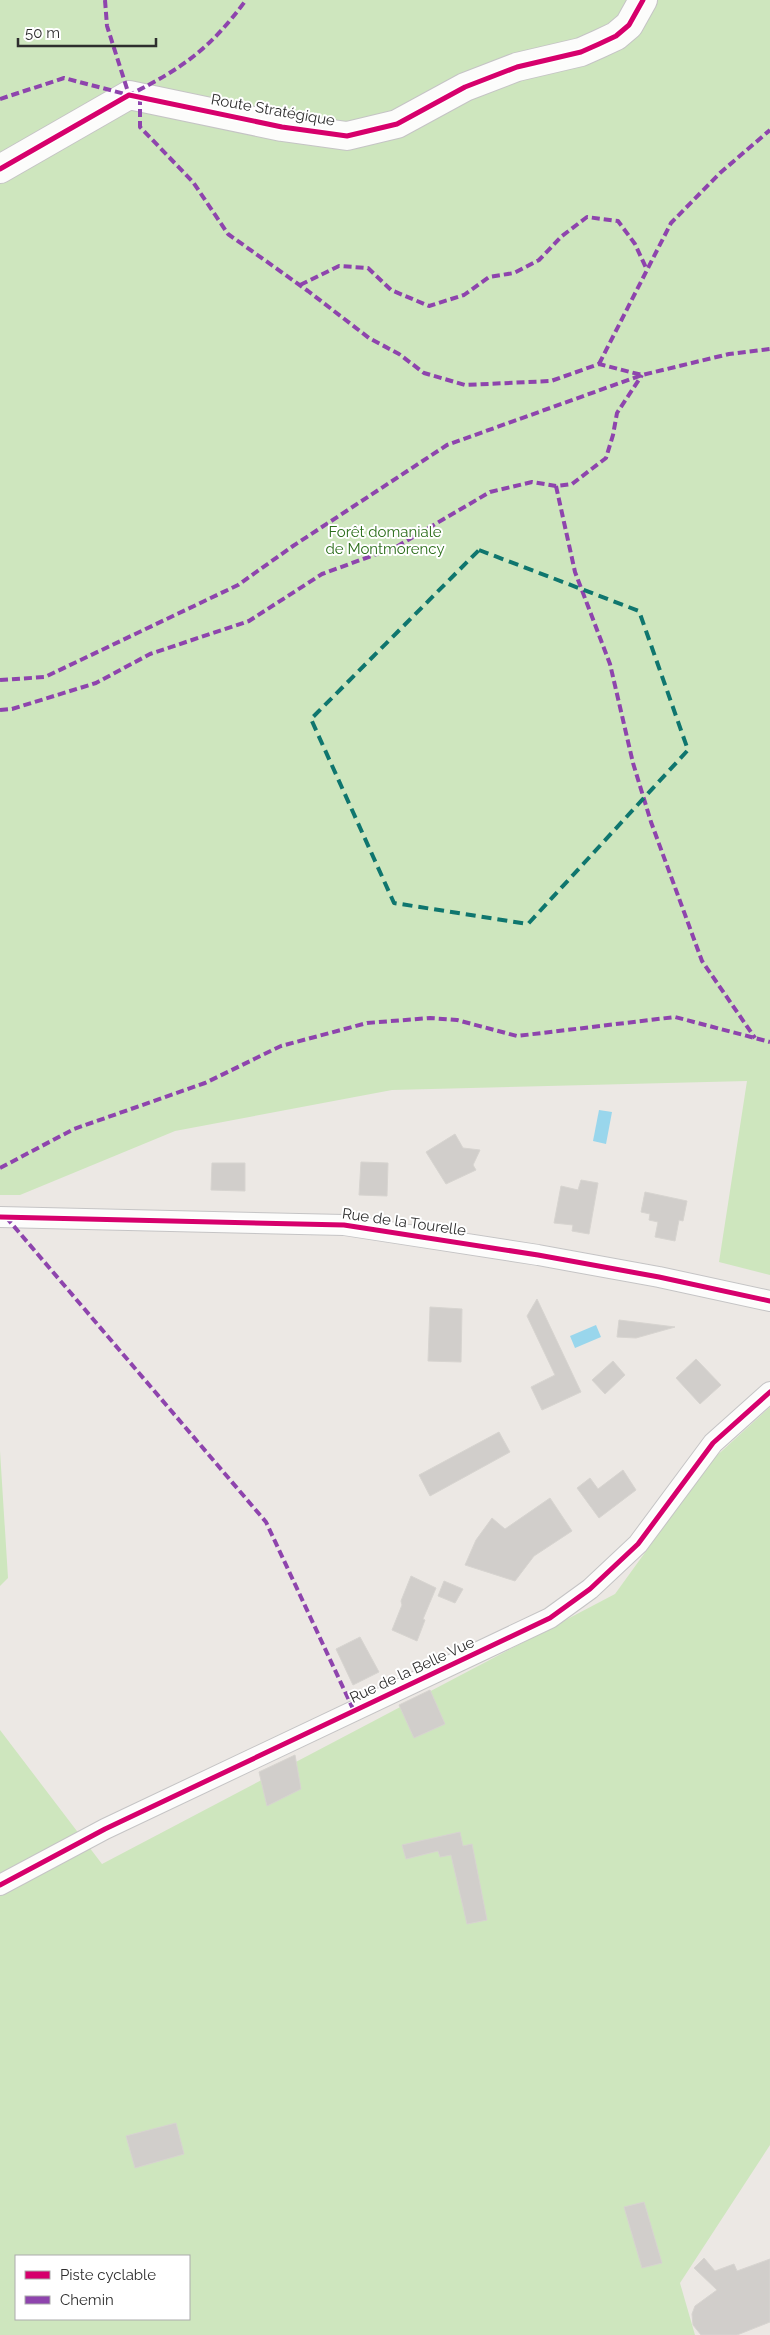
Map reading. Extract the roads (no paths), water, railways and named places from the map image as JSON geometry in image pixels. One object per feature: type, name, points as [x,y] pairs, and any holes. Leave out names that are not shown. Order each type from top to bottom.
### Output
[{"type":"street","name":"Route Stratégique","points":[[0,169],[129,95],[282,127],[347,136],[398,124],[465,87],[517,67],[581,52],[616,36],[629,25],[643,0]]},
{"type":"street","name":"Rue de la Tourelle","points":[[0,1217],[344,1224],[538,1255],[659,1277],[770,1301]]},
{"type":"street","name":"Rue de la Belle Vue","points":[[0,1885],[105,1828],[550,1618],[590,1589],[638,1544],[713,1444],[770,1392]]},
{"type":"water","points":[[599,1110],[612,1112],[606,1144],[593,1141]]},
{"type":"water","points":[[596,1325],[601,1337],[575,1348],[570,1336]]},
{"type":"park label","name":"Forêt domaniale de Montmorency","points":[[385,540]]}]
